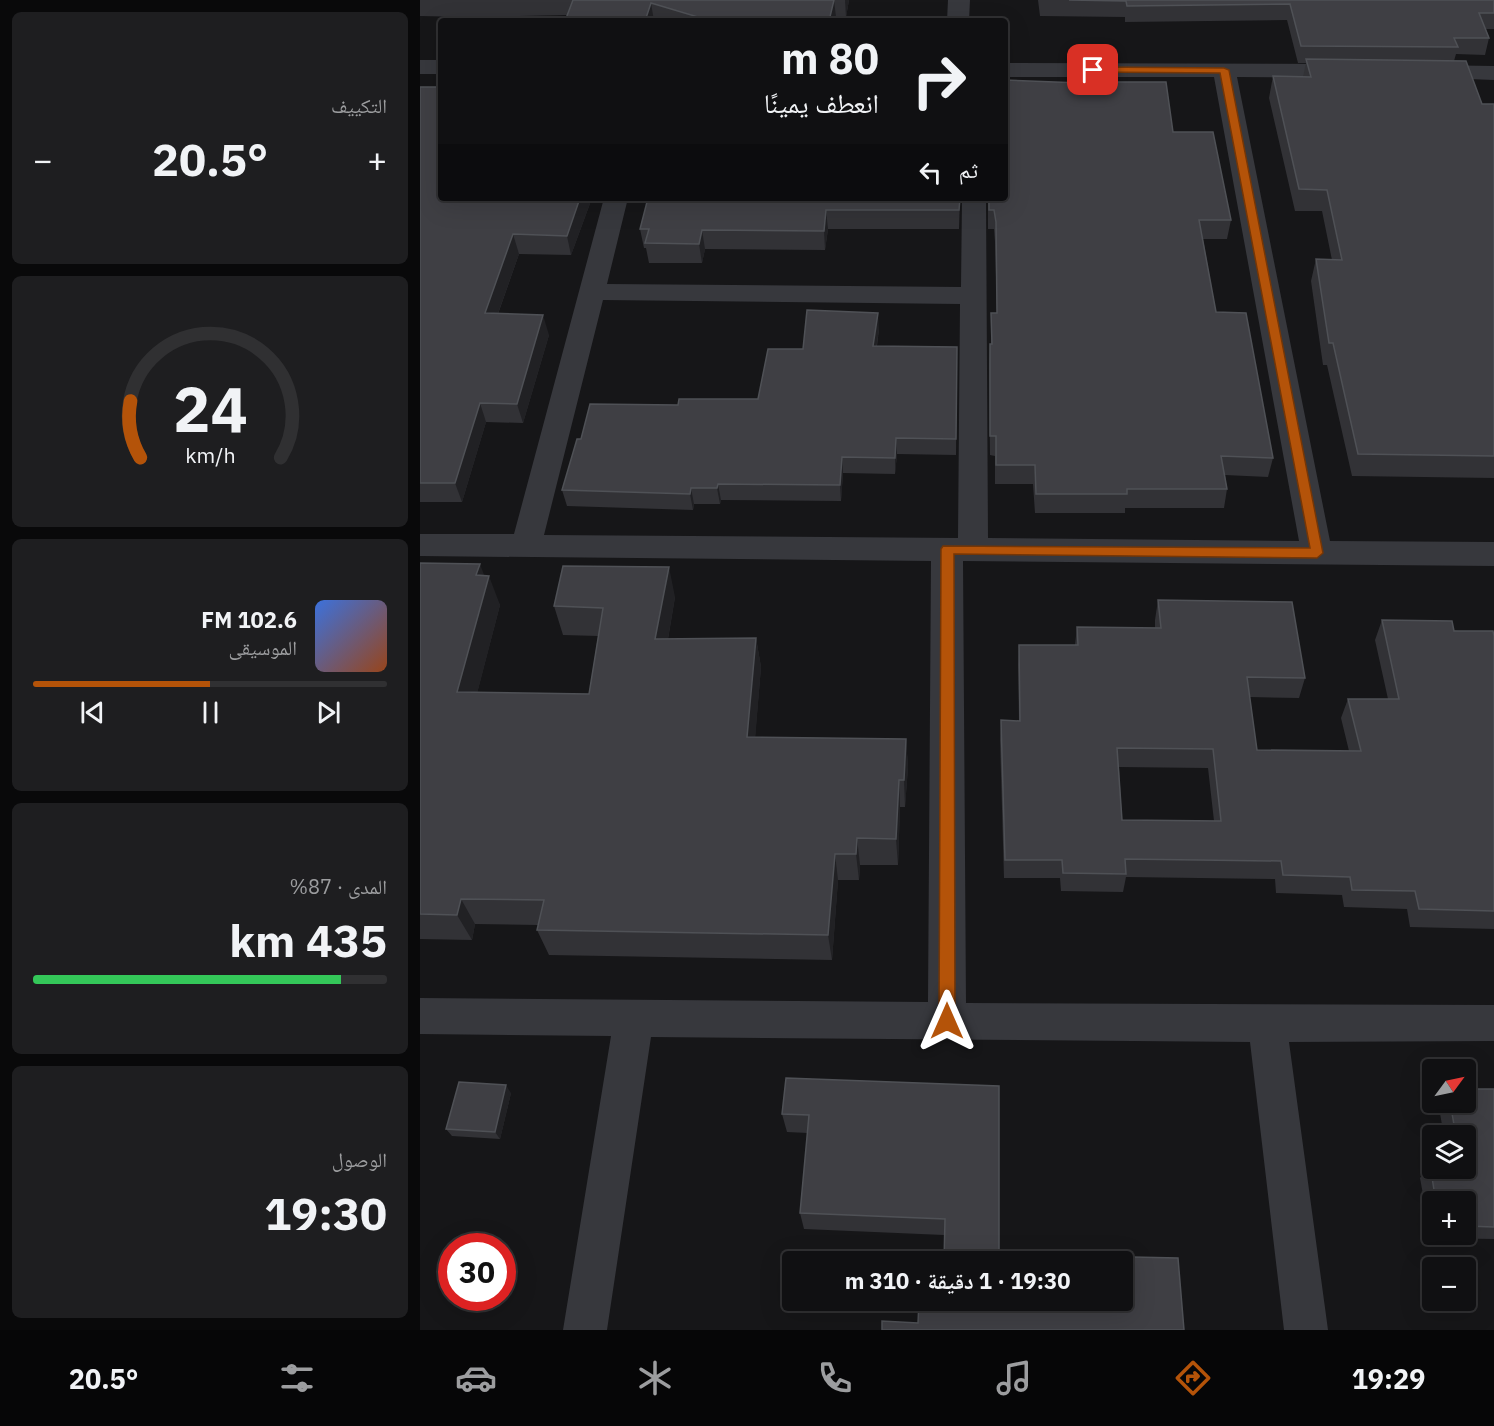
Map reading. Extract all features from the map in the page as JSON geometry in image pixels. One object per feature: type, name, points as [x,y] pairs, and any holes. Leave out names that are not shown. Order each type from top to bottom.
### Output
[{"type":"street","points":[[958,18],[959,0]]},
{"type":"street","points":[[420,67],[438,67]]},
{"type":"street","points":[[1008,70],[1365,72]]},
{"type":"street","points":[[1224,70],[1317,553]]},
{"type":"street","points":[[1400,72],[1494,73]]},
{"type":"street","points":[[526,546],[615,201]]},
{"type":"street","points":[[947,1021],[960,550],[974,296],[974,201]]},
{"type":"street","points":[[591,292],[974,296]]},
{"type":"street","points":[[420,545],[1494,554]]},
{"type":"street","points":[[420,1016],[1267,1024],[1494,1023]]},
{"type":"street","points":[[585,1330],[634,1018]]},
{"type":"street","points":[[1267,1024],[1306,1330]]},
{"type":"building","points":[[573,0],[834,0],[830,18],[698,18],[651,3],[646,18],[566,18]]},
{"type":"building","points":[[1069,0],[1494,0],[1494,13],[1479,13],[1489,38],[1454,38],[1458,47],[1301,46],[1290,4],[1127,6],[1126,1]]},
{"type":"building","points":[[1306,59],[1466,61],[1482,104],[1494,104],[1494,456],[1358,454],[1333,343],[1329,343],[1316,259],[1342,260],[1327,190],[1299,189],[1273,76],[1311,77]]},
{"type":"building","points":[[1008,80],[1107,84],[1107,82],[1166,82],[1173,132],[1213,132],[1231,220],[1199,220],[1216,312],[1246,313],[1273,458],[1221,456],[1227,489],[1127,489],[1127,494],[1036,494],[1035,465],[996,465],[996,436],[990,436],[990,344],[992,344],[991,313],[997,313],[996,222],[994,210],[989,210],[989,201],[1008,201]]},
{"type":"building","points":[[420,87],[438,87],[438,201],[579,201],[567,236],[513,234],[485,313],[543,315],[517,404],[480,403],[455,483],[420,483]]},
{"type":"building","points":[[647,201],[960,201],[959,210],[826,210],[824,231],[702,230],[699,244],[645,243],[649,229],[640,229]]},
{"type":"building","points":[[807,310],[878,313],[873,346],[957,347],[956,439],[896,438],[895,458],[842,457],[840,485],[718,484],[717,488],[691,488],[690,494],[562,490],[577,439],[581,439],[590,404],[678,405],[679,399],[758,399],[768,349],[803,349]]},
{"type":"building","points":[[420,563],[480,564],[476,575],[489,576],[457,692],[589,694],[603,608],[554,606],[563,566],[669,567],[655,639],[756,638],[747,737],[906,739],[904,780],[899,780],[896,839],[857,838],[856,854],[835,854],[828,935],[537,930],[544,900],[461,899],[457,915],[420,914]]},
{"type":"building","points":[[1158,600],[1292,602],[1305,678],[1247,677],[1257,750],[1361,751],[1348,699],[1399,699],[1382,620],[1452,621],[1454,631],[1493,631],[1494,911],[1419,909],[1415,891],[1352,890],[1350,877],[1283,875],[1281,861],[1125,859],[1126,874],[1063,873],[1062,860],[1005,860],[1001,720],[1020,721],[1019,645],[1078,645],[1077,627],[1161,628]],"holes":[[[1117,748],[1213,749],[1221,821],[1122,820]]]},
{"type":"building","points":[[786,1078],[999,1086],[999,1251],[944,1251],[945,1219],[800,1213],[809,1115],[782,1114]]},
{"type":"building","points":[[459,1082],[506,1085],[495,1132],[446,1129]]},
{"type":"building","points":[[1476,1089],[1494,1089],[1494,1227],[1476,1226],[1476,1191],[1434,1191],[1432,1179],[1476,1179],[1476,1125],[1454,1125],[1452,1113],[1476,1113]]},
{"type":"building","points":[[1133,1257],[1178,1258],[1184,1330],[882,1330],[882,1321],[918,1323],[919,1311],[1133,1311]]},
{"type":"route","points":[[947,1021],[947,549],[1317,553],[1224,70],[1093,70]]}]
